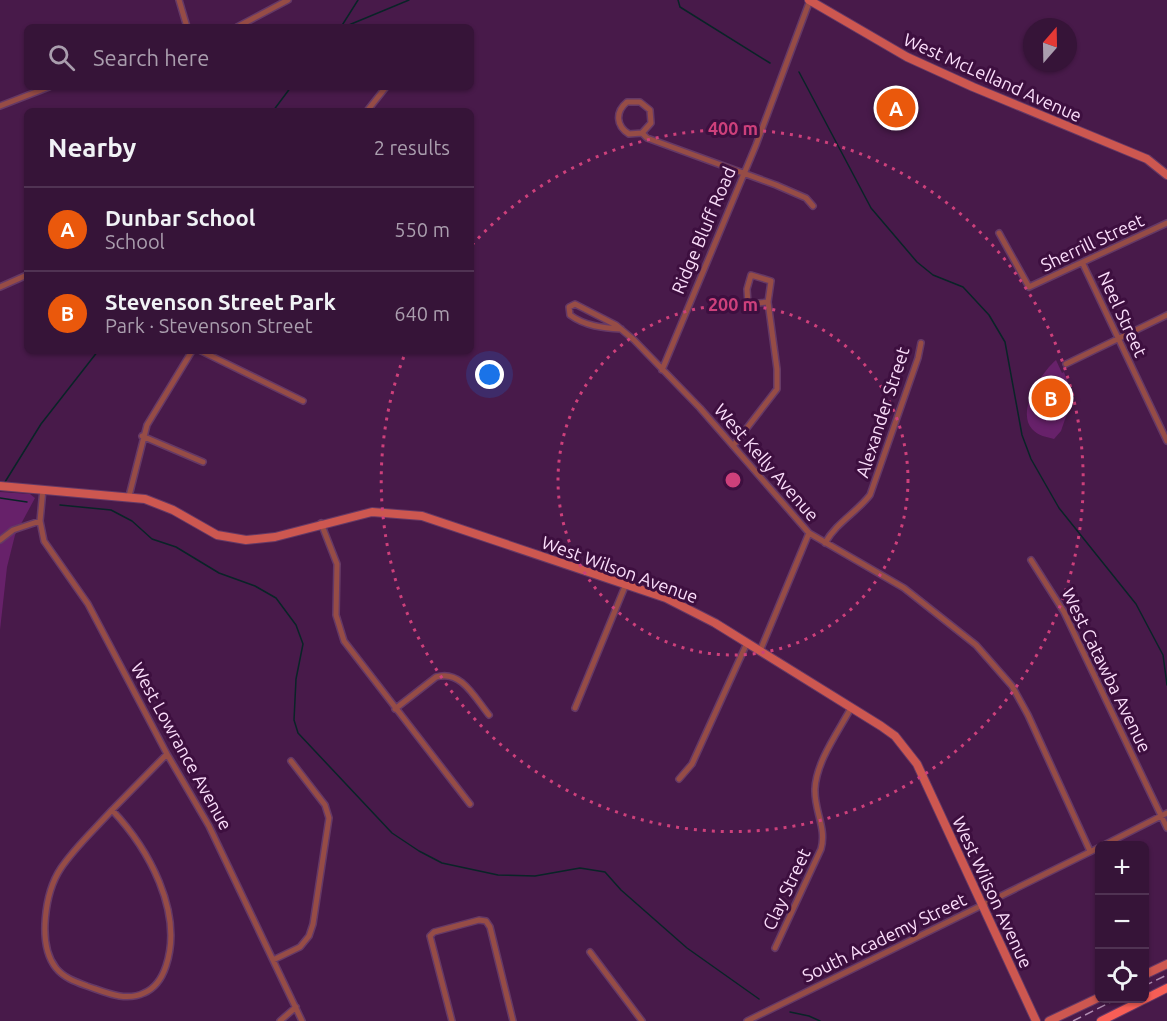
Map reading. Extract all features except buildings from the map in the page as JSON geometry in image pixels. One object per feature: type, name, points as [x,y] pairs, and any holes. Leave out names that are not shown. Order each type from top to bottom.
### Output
[{"type":"main road","points":[[1101,1021],[1167,988]]},
{"type":"street","points":[[179,0],[186,24]]},
{"type":"street","points":[[243,24],[288,0]]},
{"type":"street","name":"Ridge Bluff Road","points":[[662,370],[744,174],[809,0]]},
{"type":"street","name":"West McLelland Avenue","points":[[809,0],[907,57],[973,87],[1148,159],[1167,175]]},
{"type":"street","points":[[0,106],[41,90]]},
{"type":"street","points":[[369,108],[384,90]]},
{"type":"street","points":[[642,133],[651,123],[650,110],[640,102],[627,102],[619,112],[620,125],[629,134],[642,133],[647,138],[806,198],[813,206]]},
{"type":"street","name":"Sherrill Street","points":[[999,233],[1029,287],[1083,264],[1167,223]]},
{"type":"street","name":"Neel Street","points":[[1083,264],[1167,441]]},
{"type":"street","points":[[733,446],[777,389],[777,369],[768,302],[771,281],[751,275],[747,288],[748,304],[768,302]]},
{"type":"street","points":[[0,287],[24,276]]},
{"type":"street","name":"West Kelly Avenue","points":[[621,329],[597,327],[581,321],[570,315],[569,307],[574,304],[582,306],[621,329],[733,446],[809,533],[904,588],[976,645],[1005,677],[1028,715],[1090,851]]},
{"type":"street","points":[[1066,364],[1167,315]]},
{"type":"street","name":"Alexander Street","points":[[825,543],[841,521],[862,505],[870,495],[918,358],[921,343]]},
{"type":"street","points":[[129,496],[142,436],[155,408],[190,354]]},
{"type":"street","points":[[207,354],[303,401]]},
{"type":"street","points":[[142,436],[203,462]]},
{"type":"street","name":"West Wilson Avenue","points":[[0,486],[129,496],[160,504],[205,530],[230,538],[260,540],[372,512],[422,516],[626,584],[694,611],[895,736],[917,764],[1036,1021]]},
{"type":"street","name":"West Lowrance Avenue","points":[[43,489],[40,521],[44,541],[50,553],[88,604],[167,754],[217,839],[302,1021]]},
{"type":"street","points":[[0,540],[13,530],[40,521]]},
{"type":"street","points":[[321,524],[337,564],[336,615],[340,633],[395,709],[470,804]]},
{"type":"street","points":[[760,651],[809,533]]},
{"type":"street","name":"West Catawba Avenue","points":[[1031,560],[1069,621],[1164,815],[1167,828]]},
{"type":"street","points":[[575,708],[626,584]]},
{"type":"street","points":[[679,779],[692,765],[747,643]]},
{"type":"street","points":[[395,709],[436,677],[443,675],[462,681],[489,715]]},
{"type":"street","name":"Clay Street","points":[[775,948],[821,849],[824,833],[816,807],[816,780],[851,708]]},
{"type":"street","points":[[112,810],[140,846],[160,886],[171,928],[169,959],[164,974],[150,989],[132,997],[118,996],[66,978],[56,969],[49,957],[46,914],[51,891],[60,869],[112,810],[167,754]]},
{"type":"street","points":[[273,960],[300,947],[309,936],[329,831],[329,818],[325,805],[291,761]]},
{"type":"street","name":"South Academy Street","points":[[1111,841],[1164,815]]},
{"type":"street","name":"South Academy Street","points":[[747,1021],[1095,849]]},
{"type":"street","points":[[452,1021],[429,942],[430,936],[434,932],[478,920],[486,921],[490,927],[513,1021]]},
{"type":"street","points":[[590,952],[641,1021]]},
{"type":"street","points":[[1149,973],[1167,964]]},
{"type":"street","points":[[1049,1021],[1095,999]]},
{"type":"street","points":[[280,1021],[296,1007]]},
{"type":"shaded area","points":[[1056,360],[1062,373],[1064,372],[1073,396],[1061,431],[1054,439],[1043,436],[1032,429],[1027,412],[1032,393]]},
{"type":"shaded area","points":[[0,492],[30,494],[35,498],[15,535],[7,567],[0,630]]},
{"type":"waterway","points":[[343,24],[358,0]]},
{"type":"waterway","points":[[351,24],[409,0]]},
{"type":"waterway","points":[[678,0],[680,7],[770,63]]},
{"type":"waterway","points":[[799,72],[871,208],[917,262],[933,275],[963,287],[989,315],[1005,342],[1022,435],[1031,459],[1059,508],[1136,604],[1163,655],[1167,685]]},
{"type":"waterway","points":[[275,108],[289,90]]},
{"type":"waterway","points":[[5,482],[41,424],[96,354]]},
{"type":"waterway","points":[[0,498],[27,502]]},
{"type":"waterway","points":[[60,505],[111,510],[132,521],[152,539],[176,547],[219,573],[255,586],[276,598],[296,625],[303,644],[296,679],[294,720],[298,733],[392,833],[442,863],[498,875],[535,876],[580,868],[605,872],[621,890],[687,948],[759,999]]},
{"type":"waterway","points":[[790,1012],[820,1021]]},
{"type":"railway","points":[[1149,984],[1167,975]]},
{"type":"railway","points":[[1073,1021],[1109,1003]]},
{"type":"place","name":"Dunbar School","points":[[896,108]]},
{"type":"place","name":"Stevenson Street Park","points":[[1051,398]]}]
